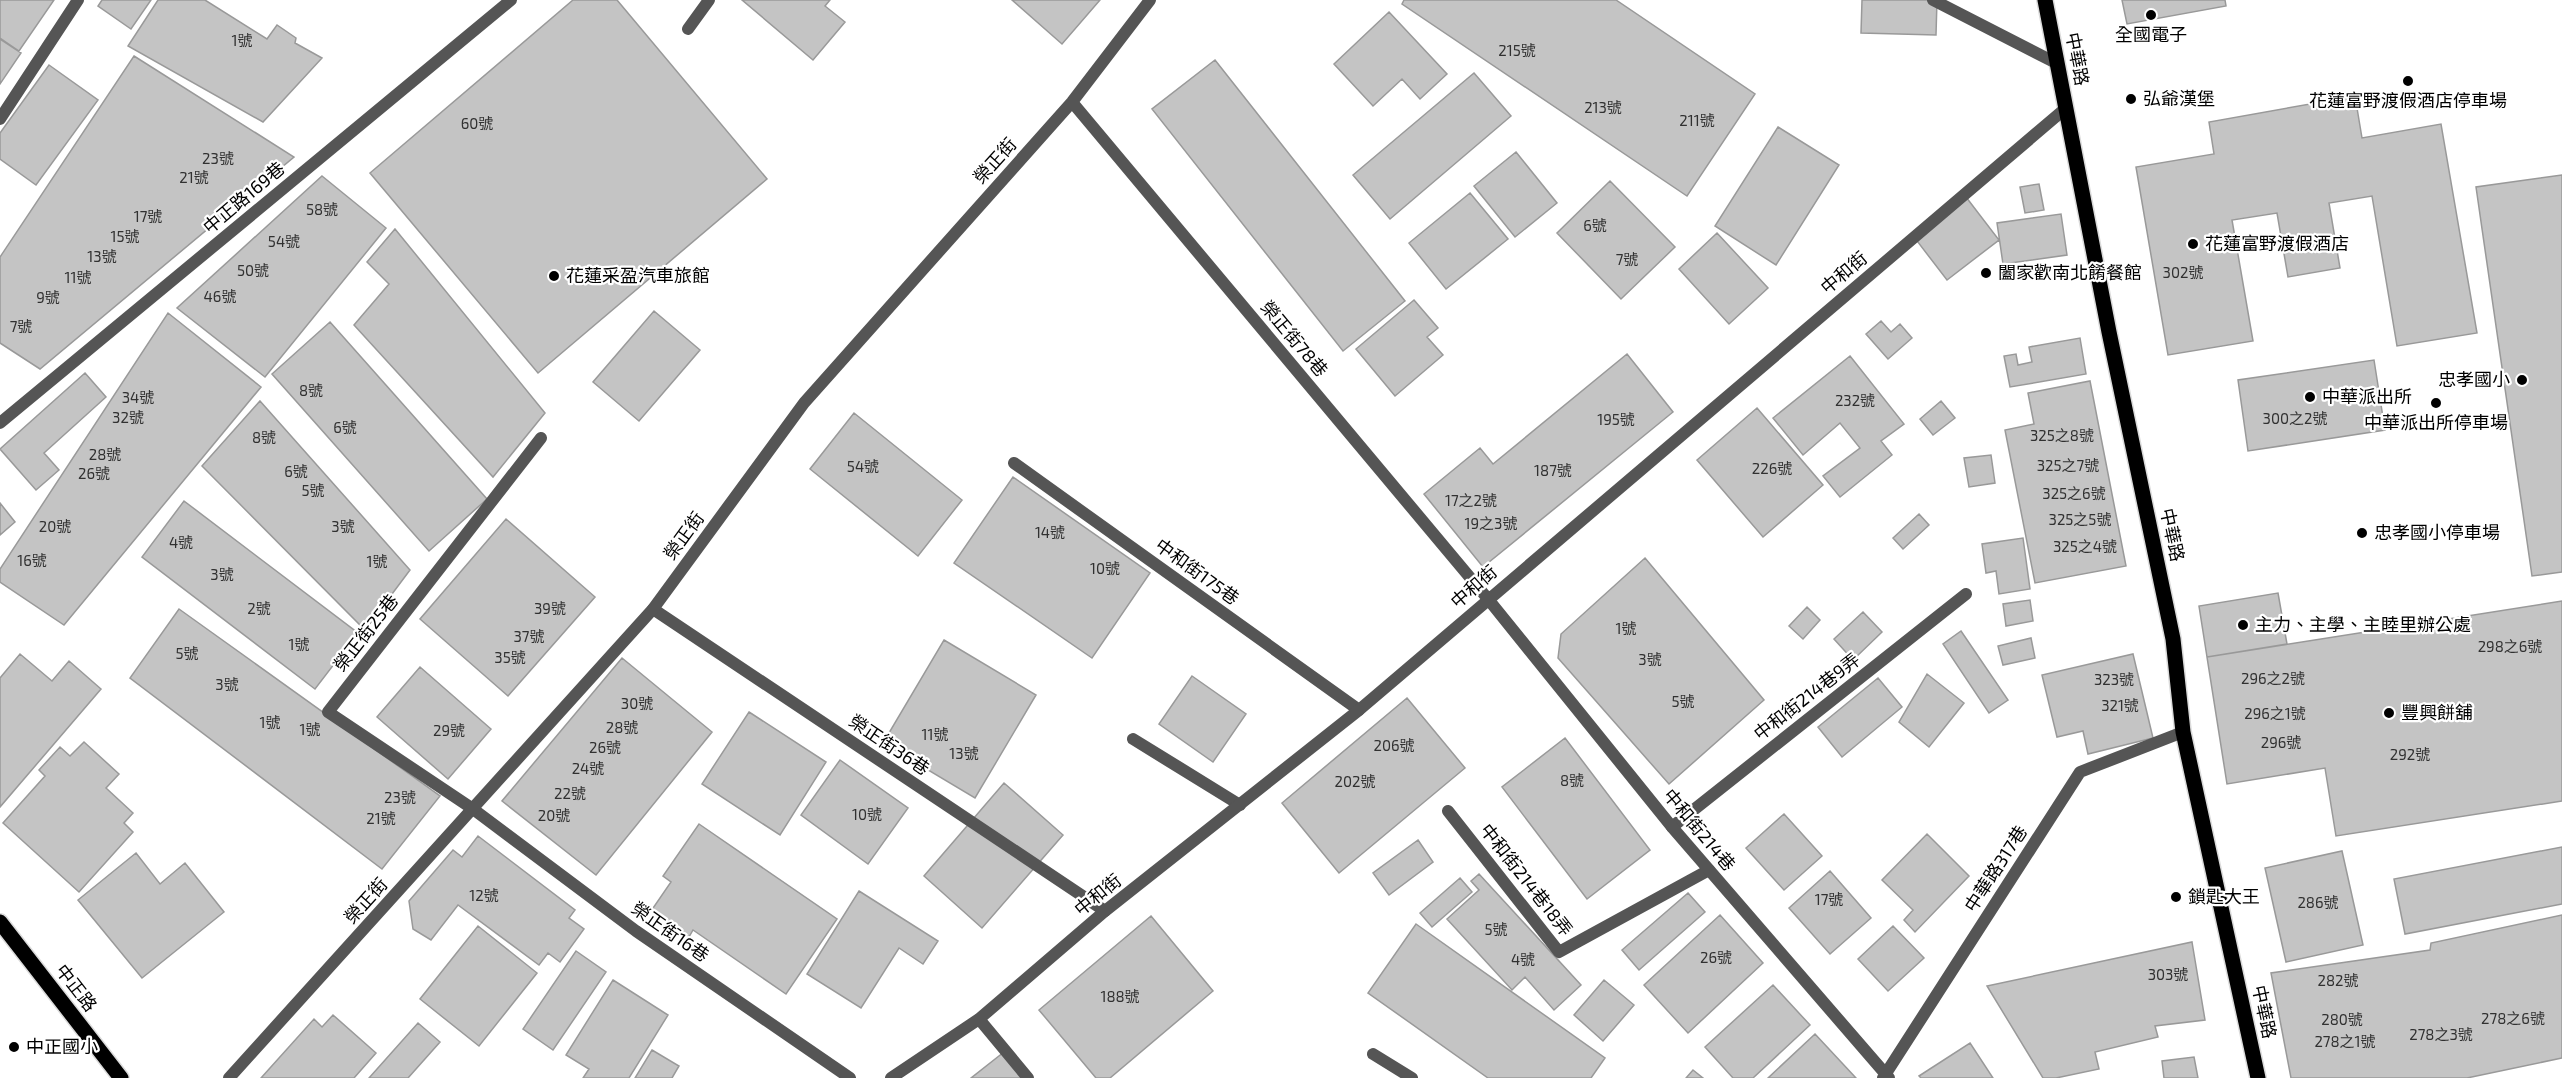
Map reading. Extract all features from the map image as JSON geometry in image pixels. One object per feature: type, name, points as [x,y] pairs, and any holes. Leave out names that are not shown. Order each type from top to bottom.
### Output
[{"type":"main road","name":"中華路","points":[[2045,0],[2109,332],[2173,639],[2183,732],[2258,1078]]},
{"type":"main road","name":"中正路","points":[[0,922],[121,1078]]},
{"type":"street","points":[[0,119],[78,0]]},
{"type":"street","name":"中正路169巷","points":[[0,423],[511,0]]},
{"type":"street","points":[[688,29],[710,0]]},
{"type":"street","name":"榮正街","points":[[229,1078],[653,609],[804,403],[1072,102],[1150,0]]},
{"type":"street","points":[[1933,0],[2058,64]]},
{"type":"street","name":"榮正街78巷","points":[[1072,102],[1488,599]]},
{"type":"street","name":"中和街","points":[[891,1078],[979,1019],[1106,911],[1359,710],[2066,108]]},
{"type":"street","name":"榮正街25巷","points":[[473,809],[328,712],[541,438]]},
{"type":"street","name":"中和街175巷","points":[[1014,463],[1359,710]]},
{"type":"street","name":"中和街214巷9弄","points":[[1672,827],[1965,594]]},
{"type":"street","name":"中和街214巷","points":[[1488,599],[1672,827],[1886,1076]]},
{"type":"street","name":"榮正街36巷","points":[[653,609],[1106,911]]},
{"type":"street","name":"中華路317巷","points":[[1886,1076],[2080,772],[2183,732]]},
{"type":"street","points":[[1133,739],[1240,805]]},
{"type":"street","name":"榮正街16巷","points":[[473,809],[636,931],[850,1078]]},
{"type":"street","name":"中和街214巷18弄","points":[[1448,811],[1559,952],[1709,870]]},
{"type":"street","points":[[979,1019],[1028,1078]]},
{"type":"street","points":[[1373,1054],[1412,1078]]},
{"type":"building","points":[[0,0],[54,0],[19,51],[0,38]]},
{"type":"building","points":[[102,0],[151,0],[131,29],[98,6]]},
{"type":"building","points":[[158,0],[205,0],[267,39],[277,25],[296,38],[295,43],[322,58],[263,122],[128,46]]},
{"type":"building","name":"花蓮采盈汽車旅館","points":[[573,0],[617,0],[767,179],[538,373],[370,173]]},
{"type":"building","points":[[742,0],[830,0],[825,6],[845,22],[813,60]]},
{"type":"building","points":[[1012,0],[1100,0],[1062,44]]},
{"type":"building","points":[[1404,0],[1616,0],[1755,94],[1687,196],[1402,4]]},
{"type":"building","points":[[1862,0],[1937,0],[1936,35],[1861,33]]},
{"type":"building","name":"全國電子","points":[[2122,0],[2225,0],[2226,6],[2127,24]]},
{"type":"building","points":[[1389,12],[1447,74],[1420,99],[1402,79],[1373,106],[1334,64]]},
{"type":"building","points":[[0,39],[21,53],[0,84]]},
{"type":"building","points":[[134,56],[294,157],[40,369],[0,343],[0,257]]},
{"type":"building","points":[[1215,60],[1405,301],[1343,351],[1152,109]]},
{"type":"building","points":[[49,65],[98,100],[36,185],[0,159],[0,133]]},
{"type":"building","points":[[1474,73],[1511,116],[1390,219],[1353,175]]},
{"type":"building","name":"花蓮富野渡假酒店","points":[[2355,96],[2362,138],[2441,124],[2477,333],[2397,346],[2372,196],[2329,203],[2340,268],[2288,277],[2277,213],[2232,220],[2253,341],[2168,355],[2136,167],[2214,154],[2209,122]]},
{"type":"building","points":[[1778,127],[1839,165],[1776,265],[1715,226]]},
{"type":"building","points":[[1516,152],[1557,203],[1515,237],[1474,186]]},
{"type":"building","points":[[2562,175],[2562,572],[2532,576],[2476,187]]},
{"type":"building","points":[[322,176],[386,228],[265,377],[177,308]]},
{"type":"building","points":[[1610,181],[1675,247],[1621,299],[1557,233]]},
{"type":"building","points":[[2039,184],[2044,210],[2025,213],[2020,187]]},
{"type":"building","points":[[1470,193],[1508,239],[1446,289],[1409,243]]},
{"type":"building","points":[[1966,197],[1999,240],[1947,280],[1914,237]]},
{"type":"building","points":[[2061,214],[2067,255],[2003,264],[1997,223]]},
{"type":"building","points":[[395,229],[545,413],[493,477],[354,325],[389,284],[367,262]]},
{"type":"building","points":[[1717,233],[1768,288],[1729,324],[1679,269]]},
{"type":"building","points":[[1414,300],[1438,328],[1427,337],[1443,355],[1395,396],[1356,349]]},
{"type":"building","points":[[654,311],[700,350],[639,421],[593,382]]},
{"type":"building","points":[[168,313],[261,387],[64,625],[0,582],[0,569]]},
{"type":"building","points":[[1881,321],[1891,332],[1900,324],[1912,338],[1888,359],[1866,334]]},
{"type":"building","points":[[330,322],[487,499],[429,551],[272,374]]},
{"type":"building","points":[[2080,338],[2086,374],[2010,387],[2004,356],[2016,354],[2018,365],[2032,362],[2029,347]]},
{"type":"building","points":[[1627,354],[1673,412],[1483,567],[1424,494],[1480,448],[1493,464]]},
{"type":"building","points":[[1850,356],[1904,424],[1881,441],[1892,455],[1840,497],[1823,476],[1860,448],[1840,423],[1803,455],[1773,418]]},
{"type":"building","name":"中華派出所","points":[[2374,360],[2385,430],[2248,451],[2238,380]]},
{"type":"building","points":[[85,373],[106,397],[44,453],[59,470],[36,490],[0,449]]},
{"type":"building","points":[[2090,381],[2126,566],[2035,583],[2005,430],[2034,424],[2028,393]]},
{"type":"building","points":[[260,401],[410,570],[365,630],[202,466]]},
{"type":"building","points":[[1941,401],[1955,418],[1933,435],[1920,419]]},
{"type":"building","points":[[1757,408],[1823,485],[1763,537],[1697,460]]},
{"type":"building","points":[[854,413],[962,500],[918,556],[810,469]]},
{"type":"building","points":[[1991,455],[1995,483],[1969,487],[1964,458]]},
{"type":"building","points":[[1013,477],[1150,573],[1092,658],[954,563]]},
{"type":"building","points":[[184,501],[358,633],[315,689],[142,557]]},
{"type":"building","points":[[0,503],[15,522],[0,535]]},
{"type":"building","points":[[1919,514],[1929,525],[1903,549],[1893,538]]},
{"type":"building","points":[[506,519],[595,597],[508,696],[420,619]]},
{"type":"building","points":[[2023,538],[2030,589],[1999,594],[1996,571],[1986,573],[1982,544]]},
{"type":"building","points":[[1645,558],[1764,700],[1669,784],[1558,658],[1561,634]]},
{"type":"building","name":"主力、主學、主睦里辦公處","points":[[2278,593],[2287,644],[2207,657],[2199,606]]},
{"type":"building","points":[[2030,600],[2033,621],[2006,626],[2003,604]]},
{"type":"building","name":"豐興餅舖","points":[[2562,601],[2562,801],[2336,836],[2325,768],[2227,784],[2207,657]]},
{"type":"building","points":[[1807,607],[1820,620],[1803,639],[1789,626]]},
{"type":"building","points":[[179,609],[440,796],[382,869],[130,678]]},
{"type":"building","points":[[1863,612],[1882,632],[1853,660],[1834,639]]},
{"type":"building","points":[[1961,631],[2008,700],[1989,713],[1943,644]]},
{"type":"building","points":[[2031,638],[2035,658],[2003,665],[1998,646]]},
{"type":"building","points":[[944,640],[1036,695],[975,798],[883,743]]},
{"type":"building","points":[[20,654],[52,681],[69,661],[101,689],[0,807],[0,678]]},
{"type":"building","points":[[2133,654],[2153,738],[2088,754],[2083,731],[2057,737],[2042,675]]},
{"type":"building","points":[[622,658],[712,732],[596,875],[502,801]]},
{"type":"building","points":[[420,667],[491,729],[448,779],[377,717]]},
{"type":"building","points":[[1927,674],[1964,703],[1929,747],[1899,722]]},
{"type":"building","points":[[1192,676],[1246,714],[1213,762],[1159,724]]},
{"type":"building","points":[[1878,678],[1902,707],[1842,757],[1818,727]]},
{"type":"building","points":[[1407,698],[1465,768],[1339,873],[1282,803]]},
{"type":"building","points":[[749,712],[826,762],[780,835],[702,784]]},
{"type":"building","points":[[1565,738],[1650,850],[1587,899],[1502,787]]},
{"type":"building","points":[[84,742],[119,774],[106,788],[133,813],[124,823],[133,832],[79,892],[3,823],[45,776],[39,770],[60,747],[70,756]]},
{"type":"building","points":[[840,760],[908,808],[868,864],[801,815]]},
{"type":"building","points":[[1004,783],[1063,835],[982,928],[924,876]]},
{"type":"building","points":[[1784,814],[1822,856],[1784,890],[1746,848]]},
{"type":"building","points":[[699,824],[837,919],[786,994],[693,930],[689,937],[651,911],[671,882],[663,876]]},
{"type":"building","points":[[1927,834],[1969,876],[1915,932],[1904,920],[1913,910],[1882,880]]},
{"type":"building","points":[[478,836],[575,910],[569,918],[584,929],[560,962],[548,953],[539,965],[458,905],[431,940],[413,929],[409,901],[453,850],[462,857]]},
{"type":"building","points":[[1418,840],[1433,862],[1389,895],[1373,873]]},
{"type":"building","points":[[2562,847],[2562,904],[2405,934],[2394,879]]},
{"type":"building","points":[[2342,851],[2363,945],[2286,962],[2265,868]]},
{"type":"building","points":[[136,853],[160,884],[185,863],[224,912],[142,978],[78,900]]},
{"type":"building","points":[[1830,871],[1871,918],[1830,954],[1789,908]]},
{"type":"building","points":[[1479,874],[1581,985],[1554,1010],[1525,977],[1512,990],[1447,919],[1479,890],[1471,881]]},
{"type":"building","points":[[1460,878],[1472,892],[1432,927],[1420,913]]},
{"type":"building","points":[[859,891],[938,941],[923,964],[899,948],[861,1008],[807,974]]},
{"type":"building","points":[[1688,893],[1705,912],[1639,970],[1622,950]]},
{"type":"building","points":[[1720,915],[1763,963],[1688,1033],[1644,985]]},
{"type":"building","points":[[2562,915],[2562,1058],[2467,1078],[2291,1078],[2271,973],[2430,950],[2431,943]]},
{"type":"building","points":[[1151,916],[1213,991],[1110,1078],[1096,1078],[1039,1010]]},
{"type":"building","points":[[1416,924],[1605,1058],[1591,1078],[1488,1078],[1368,993]]},
{"type":"building","points":[[478,926],[537,973],[479,1046],[420,999]]},
{"type":"building","points":[[1893,926],[1924,958],[1888,991],[1858,959]]},
{"type":"building","points":[[2192,942],[2205,1020],[2155,1026],[2158,1037],[2095,1052],[2099,1069],[2056,1078],[2043,1078],[1987,986]]},
{"type":"building","points":[[576,951],[606,972],[553,1050],[523,1029]]},
{"type":"building","points":[[613,980],[668,1015],[629,1078],[583,1078],[589,1069],[566,1055]]},
{"type":"building","points":[[1604,980],[1634,1005],[1603,1041],[1574,1015]]},
{"type":"building","points":[[1773,985],[1810,1025],[1753,1078],[1733,1078],[1705,1047]]},
{"type":"building","points":[[333,1015],[376,1053],[354,1078],[261,1078],[314,1019],[322,1027]]},
{"type":"building","points":[[418,1023],[440,1042],[408,1078],[369,1078]]},
{"type":"building","points":[[1815,1034],[1856,1078],[1768,1078]]},
{"type":"building","points":[[1970,1043],[1993,1078],[1921,1078],[1919,1076]]},
{"type":"building","points":[[652,1050],[679,1066],[672,1078],[635,1078]]},
{"type":"building","points":[[1004,1052],[1024,1078],[971,1078]]},
{"type":"building","points":[[2194,1057],[2198,1078],[2164,1078],[2162,1061]]},
{"type":"building","points":[[1693,1070],[1703,1078],[1686,1078]]},
{"type":"place","name":"全國電子","points":[[2151,15]]},
{"type":"place","name":"花蓮富野渡假酒店停車場","points":[[2408,81]]},
{"type":"place","name":"弘爺漢堡","points":[[2131,99]]},
{"type":"place","name":"花蓮富野渡假酒店","points":[[2193,244]]},
{"type":"place","name":"闔家歡南北餚餐館","points":[[1986,273]]},
{"type":"place","name":"花蓮采盈汽車旅館","points":[[554,276]]},
{"type":"place","name":"忠孝國小","points":[[2522,380]]},
{"type":"place","name":"中華派出所","points":[[2310,397]]},
{"type":"place","name":"中華派出所停車場","points":[[2436,403]]},
{"type":"place","name":"忠孝國小停車場","points":[[2362,533]]},
{"type":"place","name":"主力、主學、主睦里辦公處","points":[[2243,625]]},
{"type":"place","name":"豐興餅舖","points":[[2389,713]]},
{"type":"place","name":"鎖匙大王","points":[[2176,897]]},
{"type":"place","name":"中正國小","points":[[14,1047]]}]
